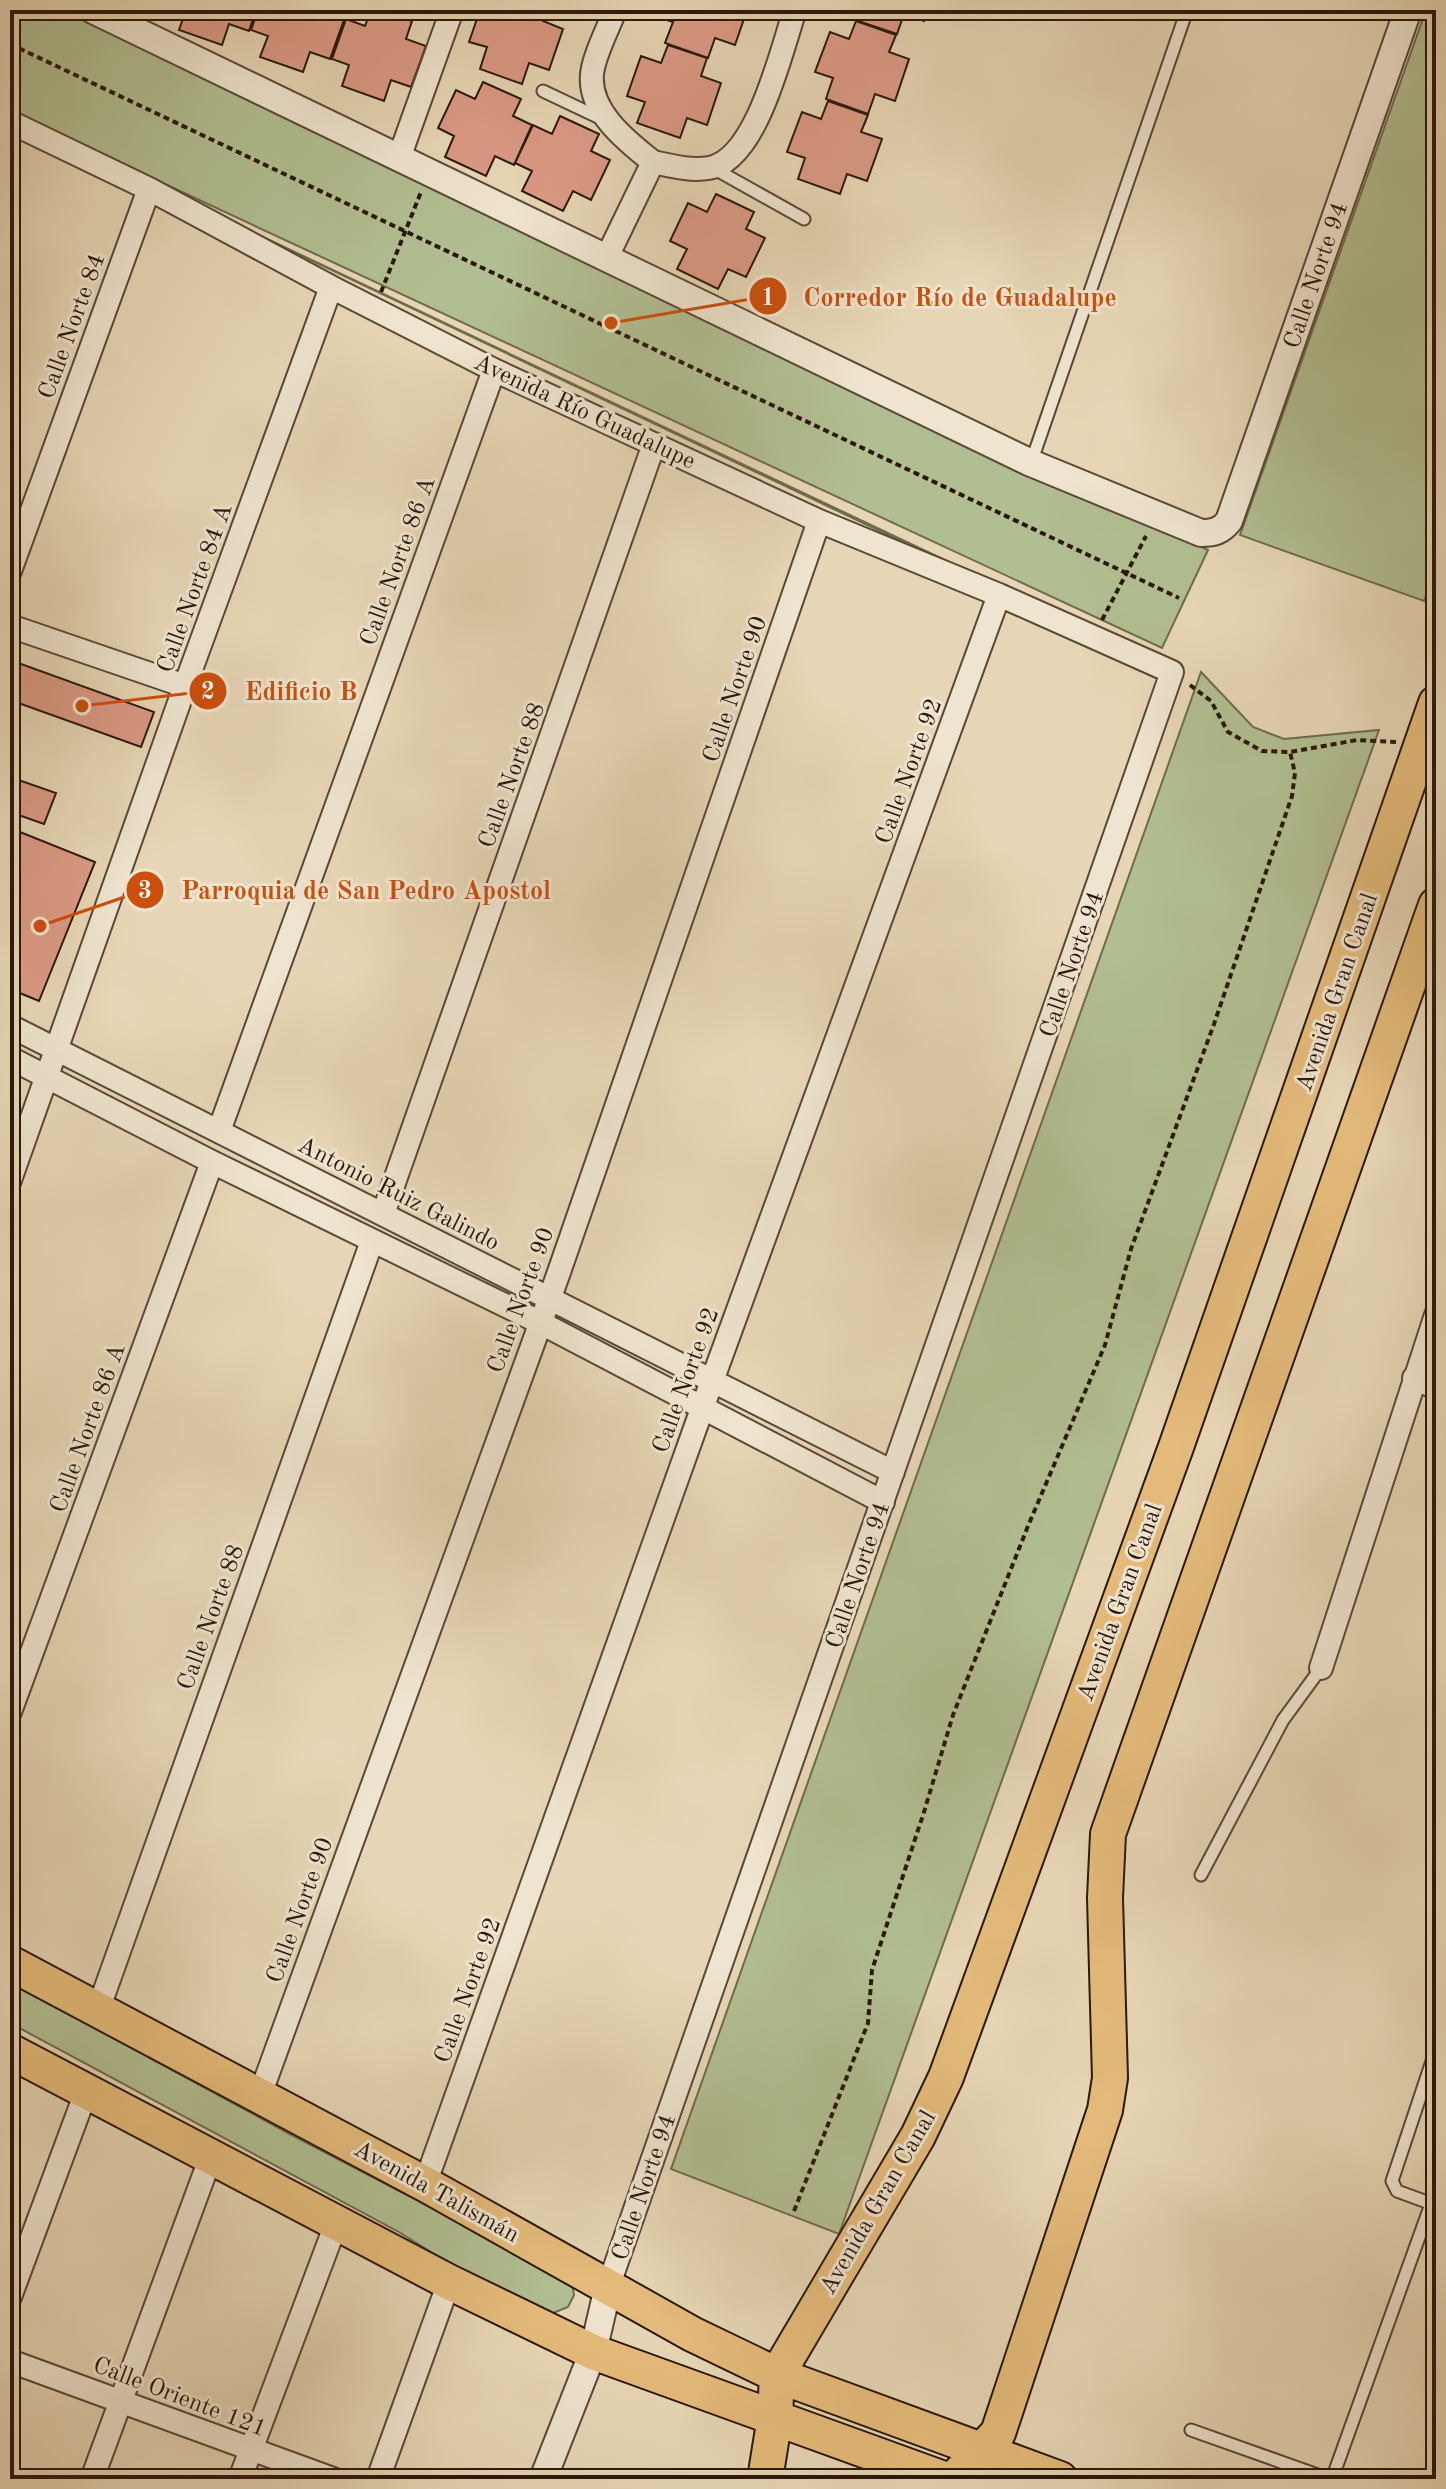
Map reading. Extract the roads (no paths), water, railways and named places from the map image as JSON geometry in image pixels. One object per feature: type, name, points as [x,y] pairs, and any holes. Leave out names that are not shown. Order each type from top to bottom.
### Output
[{"type":"main road","name":"Avenida Gran Canal","points":[[765,2479],[775,2417],[777,2375],[918,2136],[946,2077],[1181,1432],[1436,703]]},
{"type":"main road","points":[[954,2479],[998,2433],[1105,2110],[1110,2078],[1105,1898],[1108,1834],[1436,905]]},
{"type":"main road","name":"Avenida Talismán","points":[[10,1963],[425,2184],[692,2334],[777,2375],[1060,2479]]},
{"type":"main road","points":[[10,2051],[210,2159],[593,2352],[944,2479]]},
{"type":"street","points":[[93,10],[1031,463]]},
{"type":"street","points":[[399,158],[452,10]]},
{"type":"street","points":[[615,10],[593,68],[594,95],[610,123],[632,146],[653,162],[688,169],[712,167],[741,149],[756,125],[795,10]]},
{"type":"street","name":"Calle Norte 94","points":[[1031,463],[1190,530],[1214,533],[1223,529],[1229,521],[1408,10]]},
{"type":"street","name":"Avenida Río Guadalupe","points":[[10,122],[149,189],[494,370],[819,521],[999,595],[1172,672]]},
{"type":"street","points":[[606,259],[653,162]]},
{"type":"street","name":"Calle Norte 84","points":[[10,571],[149,189]]},
{"type":"street","name":"Calle Norte 84 A","points":[[10,1180],[185,686],[331,287]]},
{"type":"street","name":"Calle Norte 86 A","points":[[219,1131],[494,370]]},
{"type":"street","name":"Calle Norte 88","points":[[383,1214],[654,444]]},
{"type":"street","name":"Calle Norte 90","points":[[260,2095],[558,1275],[819,521]]},
{"type":"street","name":"Calle Norte 92","points":[[425,2184],[712,1381],[999,595]]},
{"type":"street","points":[[10,626],[185,686]]},
{"type":"street","name":"Calle Norte 94","points":[[543,2479],[593,2352],[608,2287],[1172,672]]},
{"type":"street","name":"Antonio Ruiz Galindo","points":[[10,1026],[893,1472]]},
{"type":"street","points":[[10,1058],[212,1162],[539,1322],[883,1502]]},
{"type":"street","name":"Calle Norte 86 A","points":[[10,1712],[212,1162]]},
{"type":"street","name":"Calle Norte 88","points":[[98,2010],[372,1241]]},
{"type":"street","points":[[1321,1668],[1436,1317]]},
{"type":"street","points":[[1414,1378],[1436,1388]]},
{"type":"street","points":[[10,2297],[86,2092]]},
{"type":"street","points":[[92,2479],[210,2159]]},
{"type":"street","points":[[240,2479],[336,2224]]},
{"type":"street","points":[[378,2479],[449,2282]]},
{"type":"street","name":"Calle Oriente 121","points":[[10,2361],[333,2479]]},
{"type":"lane","points":[[1031,463],[1187,10]]},
{"type":"lane","points":[[543,91],[610,123]]},
{"type":"lane","points":[[712,167],[804,219]]},
{"type":"lane","points":[[1201,1875],[1283,1720],[1321,1668]]},
{"type":"lane","points":[[1191,2430],[1331,2479],[1434,2205],[1397,2191],[1392,2181],[1436,2049]]},
{"type":"place","name":"Corredor Río de Guadalupe","points":[[611,323]]},
{"type":"place","name":"Edificio B","points":[[82,706]]},
{"type":"place","name":"Parroquia de San Pedro Apostol","points":[[40,926]]}]
